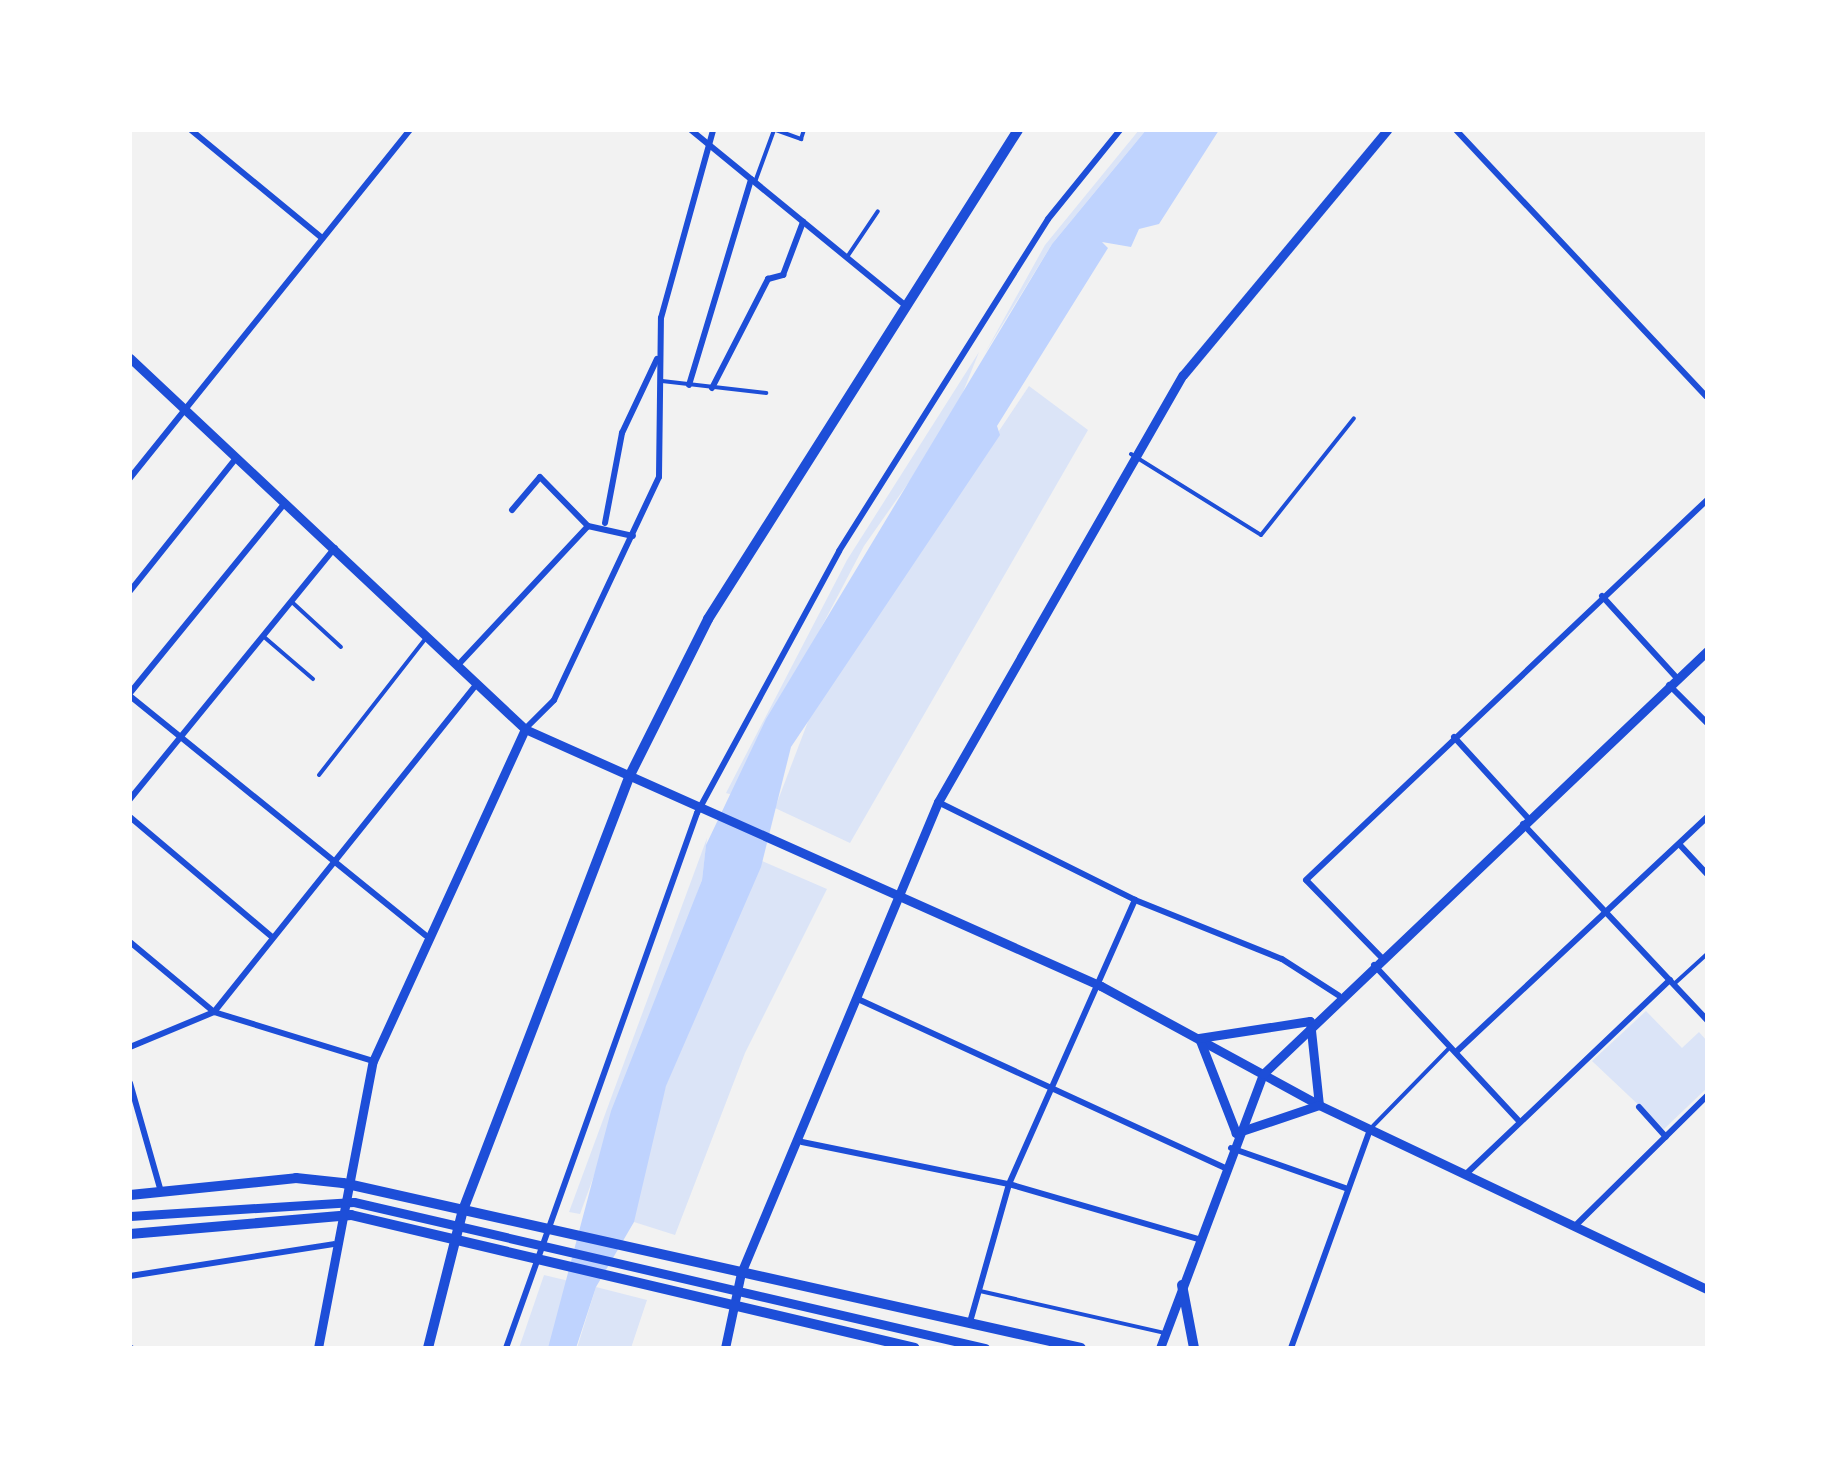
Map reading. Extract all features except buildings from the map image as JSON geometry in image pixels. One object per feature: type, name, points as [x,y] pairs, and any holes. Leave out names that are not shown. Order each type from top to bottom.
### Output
[{"type":"main road","points":[[428,1348],[462,1210],[629,776],[708,619],[902,303],[1018,130]]},
{"type":"main road","points":[[130,1195],[296,1178],[343,1183],[493,1220],[1081,1348]]},
{"type":"main road","points":[[130,1234],[338,1216],[915,1348]]},
{"type":"main road","points":[[1182,1285],[1194,1348]]},
{"type":"street","points":[[191,130],[322,238]]},
{"type":"street","points":[[130,478],[410,130]]},
{"type":"street","points":[[690,130],[902,303]]},
{"type":"street","points":[[604,523],[622,433],[658,358],[713,130]]},
{"type":"street","points":[[506,1348],[697,813],[839,551],[1048,219],[1120,130]]},
{"type":"street","points":[[725,1348],[741,1273],[802,1142],[938,802],[1131,454],[1183,375],[1387,130]]},
{"type":"street","points":[[1456,130],[1707,397]]},
{"type":"street","points":[[689,385],[753,181]]},
{"type":"street","points":[[712,388],[768,279],[783,275],[803,222]]},
{"type":"street","points":[[130,358],[336,547],[525,729],[652,788],[903,894],[1101,986],[1319,1105],[1707,1289]]},
{"type":"street","points":[[318,1348],[343,1183],[373,1061],[424,935],[525,729],[554,700],[659,477],[658,358]]},
{"type":"street","points":[[130,590],[236,458]]},
{"type":"street","points":[[512,510],[540,477],[588,526]]},
{"type":"street","points":[[1520,1122],[1306,880],[1707,500]]},
{"type":"street","points":[[286,502],[130,694],[424,935]]},
{"type":"street","points":[[458,665],[588,526],[604,523],[634,536]]},
{"type":"street","points":[[130,799],[336,547]]},
{"type":"street","points":[[1602,596],[1707,723]]},
{"type":"street","points":[[1160,1348],[1202,1240],[1236,1133],[1263,1074],[1310,1021],[1707,651]]},
{"type":"street","points":[[130,1046],[214,1012],[477,684]]},
{"type":"street","points":[[1454,737],[1525,821],[1707,1020]]},
{"type":"street","points":[[938,802],[1135,900],[1282,959],[1338,996]]},
{"type":"street","points":[[130,817],[272,937]]},
{"type":"street","points":[[1454,1049],[1707,817]]},
{"type":"street","points":[[1679,844],[1707,874]]},
{"type":"street","points":[[970,1322],[1009,1184],[1050,1088],[1101,986],[1135,900]]},
{"type":"street","points":[[130,942],[214,1012],[373,1061]]},
{"type":"street","points":[[1464,1176],[1672,982]]},
{"type":"street","points":[[860,1000],[1225,1168]]},
{"type":"street","points":[[1199,1038],[1310,1021]]},
{"type":"street","points":[[1310,1021],[1319,1105]]},
{"type":"street","points":[[1199,1038],[1236,1133]]},
{"type":"street","points":[[130,1083],[160,1192]]},
{"type":"street","points":[[1573,1228],[1707,1096]]},
{"type":"street","points":[[1236,1133],[1319,1105]]},
{"type":"street","points":[[1639,1107],[1666,1137]]},
{"type":"street","points":[[1291,1348],[1370,1130]]},
{"type":"street","points":[[802,1142],[1009,1184],[1202,1240]]},
{"type":"street","points":[[1231,1148],[1348,1189]]},
{"type":"street","points":[[130,1216],[354,1202],[985,1348]]},
{"type":"street","points":[[130,1276],[334,1244]]},
{"type":"lane","points":[[753,181],[775,130],[801,138],[804,130]]},
{"type":"lane","points":[[847,258],[878,211]]},
{"type":"lane","points":[[660,381],[766,393]]},
{"type":"lane","points":[[1131,454],[1261,536],[1354,418]]},
{"type":"lane","points":[[290,600],[341,647]]},
{"type":"lane","points":[[262,635],[312,679]]},
{"type":"lane","points":[[319,775],[428,636]]},
{"type":"lane","points":[[1672,982],[1707,954]]},
{"type":"lane","points":[[1370,1130],[1454,1049]]},
{"type":"lane","points":[[979,1290],[1165,1333]]},
{"type":"shaded area","points":[[1139,130],[1146,130],[1052,244],[985,353],[1045,245]]},
{"type":"shaded area","points":[[979,352],[951,422],[864,546],[733,795],[726,793],[847,560]]},
{"type":"shaded area","points":[[1029,386],[1088,430],[850,843],[775,808],[812,711]]},
{"type":"shaded area","points":[[707,838],[702,880],[580,1214],[569,1212]]},
{"type":"shaded area","points":[[762,861],[827,889],[745,1053],[675,1235],[634,1222],[632,1206],[666,1085]]},
{"type":"shaded area","points":[[1646,1011],[1682,1048],[1699,1032],[1707,1041],[1707,1088],[1664,1129],[1592,1061]]},
{"type":"shaded area","points":[[544,1275],[569,1281],[565,1304],[548,1348],[519,1348]]},
{"type":"shaded area","points":[[596,1287],[647,1300],[631,1348],[577,1348]]},
{"type":"water","points":[[1146,130],[1219,130],[1159,224],[1139,229],[1131,247],[1102,242],[1108,248],[997,426],[1000,435],[791,747],[761,867],[666,1086],[634,1222],[596,1287],[576,1348],[548,1348],[611,1111],[702,880],[706,845],[766,719],[1052,244]]}]
